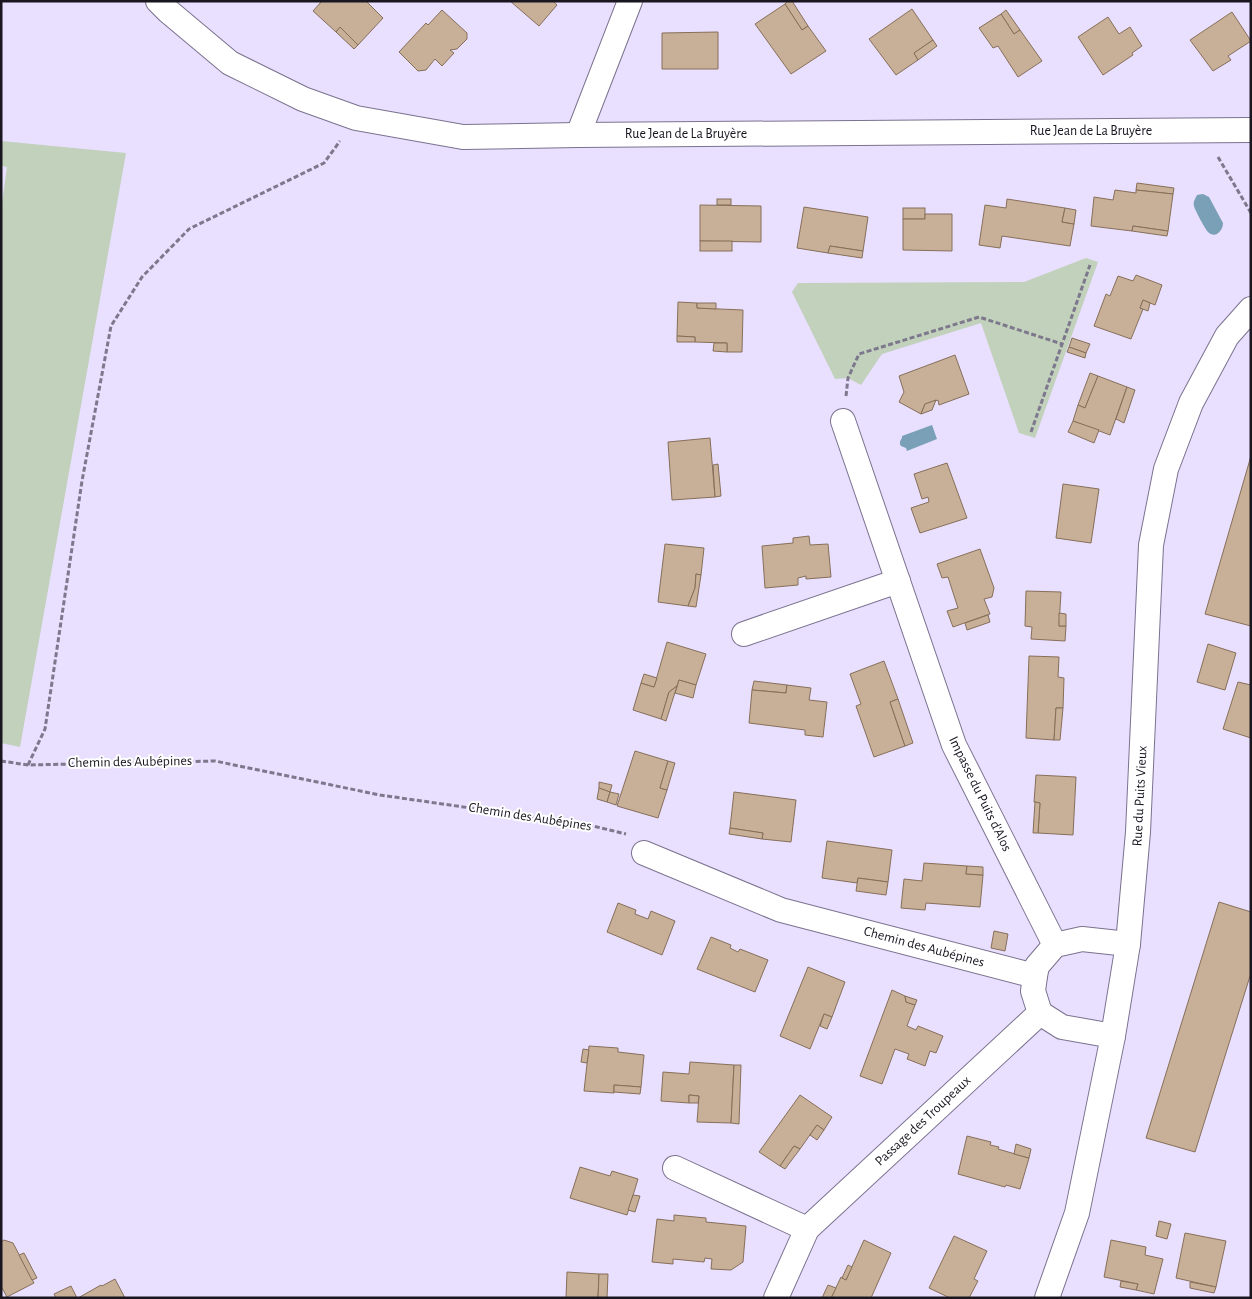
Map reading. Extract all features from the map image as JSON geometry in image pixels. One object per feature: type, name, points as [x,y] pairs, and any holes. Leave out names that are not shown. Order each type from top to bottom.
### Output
[{"type":"street","name":"Rue Jean de La Bruyère","points":[[158,1],[230,63],[303,99],[356,118],[463,137],[1251,130]]},
{"type":"street","points":[[578,135],[630,1]]},
{"type":"street","name":"Rue du Puits Vieux","points":[[1047,1298],[1078,1213],[1113,1036],[1128,944],[1138,832],[1151,545],[1166,469],[1191,403],[1227,336],[1251,309]]},
{"type":"street","name":"Impasse du Puits d'Alos","points":[[843,421],[954,745],[1055,945]]},
{"type":"street","points":[[744,634],[898,581]]},
{"type":"street","name":"Chemin des Aubépines","points":[[644,853],[781,910],[1035,976]]},
{"type":"street","points":[[1113,1036],[1062,1027],[1040,1013],[1033,991],[1035,976],[1037,966],[1055,945],[1082,939],[1128,944]]},
{"type":"street","name":"Passage des Troupeaux","points":[[776,1298],[806,1229],[1040,1013]]},
{"type":"street","points":[[675,1168],[806,1229]]},
{"type":"path","points":[[28,764],[45,729],[82,482],[111,326],[142,277],[188,230],[324,163],[356,118]]},
{"type":"path","points":[[1203,131],[1251,213]]},
{"type":"path","points":[[1031,432],[1090,266]]},
{"type":"path","points":[[843,421],[848,378],[860,354],[979,316],[1062,344]]},
{"type":"path","name":"Chemin des Aubépines","points":[[1,761],[28,764],[215,761],[380,795],[589,825],[627,834],[644,853]]},
{"type":"green space","points":[[1,141],[126,153],[20,747],[1,743],[1,211],[7,167],[1,166]]},
{"type":"green space","points":[[1086,258],[1098,262],[1035,438],[1019,433],[981,323],[882,354],[861,385],[848,378],[835,379],[792,292],[798,283],[1024,282]]},
{"type":"water","points":[[1203,194],[1209,197],[1223,223],[1220,231],[1213,235],[1207,230],[1194,206],[1197,195]]},
{"type":"water","points":[[932,425],[937,439],[907,451],[906,448],[901,446],[902,436]]},
{"type":"building","points":[[322,1],[366,1],[383,18],[358,45],[340,27],[336,32],[313,11]]},
{"type":"building","points":[[510,1],[553,1],[557,5],[539,26]]},
{"type":"building","points":[[788,1],[792,1],[808,26],[802,30],[785,4]]},
{"type":"building","points":[[785,4],[802,30],[808,26],[826,51],[791,74],[755,24]]},
{"type":"building","points":[[912,9],[933,40],[914,53],[918,60],[896,75],[869,39]]},
{"type":"building","points":[[442,10],[467,33],[467,39],[457,49],[450,50],[454,53],[442,66],[435,59],[426,70],[418,71],[399,52],[426,23],[428,25]]},
{"type":"building","points":[[1006,10],[1020,30],[1014,34],[1001,14]]},
{"type":"building","points":[[1232,12],[1251,41],[1228,56],[1231,60],[1213,71],[1190,40]]},
{"type":"building","points":[[1001,14],[1014,34],[1020,30],[1042,61],[1018,77],[998,46],[993,48],[979,28]]},
{"type":"building","points":[[1108,17],[1119,34],[1130,27],[1142,46],[1132,53],[1133,55],[1103,75],[1078,37]]},
{"type":"building","points":[[340,27],[358,45],[354,49],[336,32]]},
{"type":"building","points":[[718,32],[718,69],[662,69],[662,33]]},
{"type":"building","points":[[933,40],[937,46],[918,60],[914,53]]},
{"type":"building","points":[[1137,183],[1174,188],[1173,194],[1136,190]]},
{"type":"building","points":[[1115,190],[1136,193],[1136,190],[1173,194],[1168,231],[1133,226],[1132,231],[1091,226],[1094,197],[1113,200]]},
{"type":"building","points":[[717,199],[731,199],[731,205],[717,205]]},
{"type":"building","points":[[1007,199],[1065,208],[1062,222],[1074,224],[1070,246],[1002,236],[1000,248],[979,245],[985,205],[1006,208]]},
{"type":"building","points":[[700,205],[761,206],[761,242],[700,241]]},
{"type":"building","points":[[804,207],[868,217],[863,251],[830,246],[828,253],[797,248]]},
{"type":"building","points":[[903,208],[925,208],[925,219],[903,219]]},
{"type":"building","points":[[1065,208],[1076,210],[1074,224],[1062,222]]},
{"type":"building","points":[[925,214],[952,214],[952,251],[903,250],[903,219],[925,219]]},
{"type":"building","points":[[1133,226],[1168,231],[1167,236],[1132,231]]},
{"type":"building","points":[[700,241],[732,241],[732,251],[700,251]]},
{"type":"building","points":[[830,246],[863,251],[862,258],[828,253]]},
{"type":"building","points":[[1136,275],[1162,285],[1155,305],[1143,300],[1140,308],[1143,309],[1131,339],[1094,326],[1106,294],[1110,296],[1118,276],[1133,281]]},
{"type":"building","points":[[1143,300],[1150,303],[1148,311],[1140,308]]},
{"type":"building","points":[[678,302],[697,303],[697,308],[743,310],[742,352],[727,352],[727,343],[695,342],[695,337],[677,336]]},
{"type":"building","points":[[697,303],[716,303],[716,309],[697,308]]},
{"type":"building","points":[[677,336],[695,337],[695,342],[677,342]]},
{"type":"building","points":[[1072,338],[1090,344],[1086,353],[1069,347]]},
{"type":"building","points":[[714,343],[727,343],[727,352],[713,351]]},
{"type":"building","points":[[1069,347],[1086,353],[1085,358],[1067,352]]},
{"type":"building","points":[[955,355],[969,394],[939,405],[938,400],[925,404],[921,414],[899,402],[904,392],[899,376]]},
{"type":"building","points":[[1090,373],[1098,376],[1085,408],[1078,405]]},
{"type":"building","points":[[1098,376],[1127,387],[1110,435],[1073,421],[1078,405],[1085,408]]},
{"type":"building","points":[[1127,387],[1135,390],[1124,423],[1116,419]]},
{"type":"building","points":[[936,400],[932,410],[921,414],[925,404]]},
{"type":"building","points":[[1073,421],[1099,430],[1094,443],[1068,432]]},
{"type":"building","points":[[710,438],[715,497],[672,500],[668,442]]},
{"type":"building","points":[[1251,456],[1251,626],[1205,614]]},
{"type":"building","points":[[947,463],[967,518],[920,533],[911,508],[929,502],[928,497],[922,499],[914,474]]},
{"type":"building","points":[[718,464],[721,496],[715,497],[713,465]]},
{"type":"building","points":[[1063,484],[1099,489],[1091,543],[1056,538]]},
{"type":"building","points":[[809,536],[810,545],[828,544],[831,577],[806,579],[806,576],[798,578],[798,585],[765,588],[762,546],[793,543],[793,538]]},
{"type":"building","points":[[665,544],[704,548],[701,575],[696,574],[695,588],[688,606],[658,602]]},
{"type":"building","points":[[980,549],[994,588],[992,597],[984,599],[990,614],[953,627],[947,611],[958,608],[948,577],[942,578],[937,564]]},
{"type":"building","points":[[696,574],[701,575],[696,607],[688,606],[695,588]]},
{"type":"building","points":[[1026,591],[1061,592],[1059,626],[1066,626],[1065,641],[1031,639],[1032,627],[1025,626]]},
{"type":"building","points":[[1059,613],[1066,614],[1066,626],[1059,626]]},
{"type":"building","points":[[988,615],[990,622],[967,630],[965,623]]},
{"type":"building","points":[[667,642],[706,654],[696,685],[679,680],[677,686],[669,692],[661,719],[633,710],[641,683],[654,687]]},
{"type":"building","points":[[1208,644],[1236,653],[1225,690],[1197,682]]},
{"type":"building","points":[[1029,656],[1059,657],[1058,677],[1064,678],[1063,708],[1056,708],[1054,740],[1026,738]]},
{"type":"building","points":[[884,661],[898,699],[890,702],[905,746],[874,757],[856,706],[861,704],[850,674]]},
{"type":"building","points":[[644,674],[657,678],[654,687],[641,683]]},
{"type":"building","points":[[679,680],[696,685],[693,698],[675,693]]},
{"type":"building","points":[[754,681],[787,685],[786,693],[752,690]]},
{"type":"building","points":[[1238,682],[1251,685],[1251,738],[1223,729]]},
{"type":"building","points":[[787,685],[811,688],[809,700],[827,702],[823,737],[805,735],[805,730],[749,723],[752,690],[786,693]]},
{"type":"building","points":[[677,686],[666,721],[661,719],[669,692]]},
{"type":"building","points":[[898,699],[913,743],[905,746],[890,702]]},
{"type":"building","points":[[1056,708],[1063,708],[1060,740],[1054,740]]},
{"type":"building","points":[[635,751],[668,761],[660,788],[667,790],[658,818],[617,806]]},
{"type":"building","points":[[668,761],[675,763],[667,790],[660,788]]},
{"type":"building","points":[[1036,775],[1076,777],[1073,835],[1038,833],[1040,803],[1034,802]]},
{"type":"building","points":[[599,782],[612,785],[610,792],[599,788]]},
{"type":"building","points":[[599,788],[610,792],[607,802],[597,799]]},
{"type":"building","points":[[610,792],[619,794],[616,805],[607,802]]},
{"type":"building","points":[[734,792],[796,800],[791,842],[762,839],[763,833],[730,828]]},
{"type":"building","points":[[1035,802],[1040,803],[1038,833],[1033,833]]},
{"type":"building","points":[[730,828],[763,833],[762,839],[729,834]]},
{"type":"building","points":[[827,841],[892,850],[888,882],[858,878],[857,883],[822,878]]},
{"type":"building","points":[[924,863],[967,866],[966,874],[983,875],[980,907],[926,903],[925,910],[901,908],[904,879],[922,881]]},
{"type":"building","points":[[967,866],[983,867],[983,875],[966,874]]},
{"type":"building","points":[[858,878],[888,882],[886,895],[856,891]]},
{"type":"building","points":[[1219,902],[1251,912],[1251,973],[1195,1152],[1146,1138]]},
{"type":"building","points":[[618,903],[636,910],[635,914],[648,919],[651,911],[675,921],[662,955],[607,932]]},
{"type":"building","points":[[994,931],[1008,934],[1005,951],[991,948]]},
{"type":"building","points":[[711,937],[731,945],[730,948],[738,952],[740,949],[768,960],[755,992],[697,969]]},
{"type":"building","points":[[808,967],[845,982],[832,1017],[824,1014],[810,1049],[780,1036]]},
{"type":"building","points":[[892,990],[905,996],[906,1002],[915,1005],[907,1026],[916,1030],[918,1026],[943,1036],[936,1053],[930,1051],[925,1066],[907,1059],[909,1054],[895,1049],[882,1084],[860,1076]]},
{"type":"building","points":[[905,996],[917,1000],[915,1005],[906,1002]]},
{"type":"building","points":[[824,1014],[832,1017],[827,1029],[820,1026]]},
{"type":"building","points":[[589,1046],[618,1048],[618,1052],[644,1055],[641,1087],[614,1085],[614,1093],[584,1091]]},
{"type":"building","points":[[583,1049],[589,1050],[587,1063],[581,1062]]},
{"type":"building","points":[[690,1062],[734,1065],[731,1123],[697,1122],[699,1096],[689,1095],[689,1103],[661,1101],[663,1072],[689,1074]]},
{"type":"building","points":[[734,1065],[741,1065],[739,1124],[731,1123]]},
{"type":"building","points":[[614,1085],[641,1087],[640,1094],[614,1092]]},
{"type":"building","points":[[689,1095],[699,1096],[698,1103],[689,1103]]},
{"type":"building","points":[[800,1095],[832,1117],[824,1130],[817,1125],[800,1149],[794,1146],[780,1166],[759,1152]]},
{"type":"building","points":[[817,1125],[824,1130],[817,1140],[810,1135]]},
{"type":"building","points":[[967,1136],[991,1142],[990,1145],[999,1147],[998,1149],[1029,1158],[1020,1189],[1006,1185],[1005,1187],[958,1174]]},
{"type":"building","points":[[1016,1144],[1031,1149],[1029,1158],[1014,1154]]},
{"type":"building","points":[[794,1146],[800,1149],[785,1169],[780,1166]]},
{"type":"building","points":[[580,1167],[610,1176],[612,1171],[638,1179],[627,1215],[570,1198]]},
{"type":"building","points":[[633,1195],[640,1196],[635,1212],[628,1210]]},
{"type":"building","points":[[674,1215],[706,1218],[706,1222],[746,1226],[743,1262],[731,1270],[711,1269],[712,1259],[705,1258],[704,1262],[673,1259],[673,1264],[652,1262],[657,1219],[674,1221]]},
{"type":"building","points":[[1159,1221],[1171,1224],[1167,1239],[1156,1236]]},
{"type":"building","points":[[1185,1233],[1226,1241],[1216,1287],[1176,1278]]},
{"type":"building","points":[[954,1236],[987,1251],[974,1279],[978,1281],[969,1298],[950,1298],[929,1288]]},
{"type":"building","points":[[4,1240],[13,1243],[34,1283],[7,1297],[1,1286],[1,1242]]},
{"type":"building","points":[[864,1240],[891,1253],[871,1298],[831,1298],[841,1277],[846,1280]]},
{"type":"building","points":[[1111,1240],[1146,1247],[1145,1255],[1163,1259],[1154,1294],[1136,1290],[1138,1284],[1104,1277]]},
{"type":"building","points":[[24,1253],[37,1278],[32,1280],[19,1255]]},
{"type":"building","points":[[848,1265],[852,1267],[846,1280],[842,1278]]},
{"type":"building","points":[[567,1272],[599,1274],[598,1298],[566,1298]]},
{"type":"building","points":[[599,1274],[608,1274],[607,1298],[598,1298]]},
{"type":"building","points":[[115,1279],[125,1298],[78,1298],[101,1285]]},
{"type":"building","points":[[1121,1281],[1138,1284],[1136,1290],[1120,1287]]},
{"type":"building","points":[[1190,1282],[1216,1287],[1214,1293],[1190,1288]]},
{"type":"building","points":[[828,1285],[836,1288],[831,1298],[822,1298]]},
{"type":"building","points":[[71,1286],[77,1298],[56,1298],[54,1294]]}]
